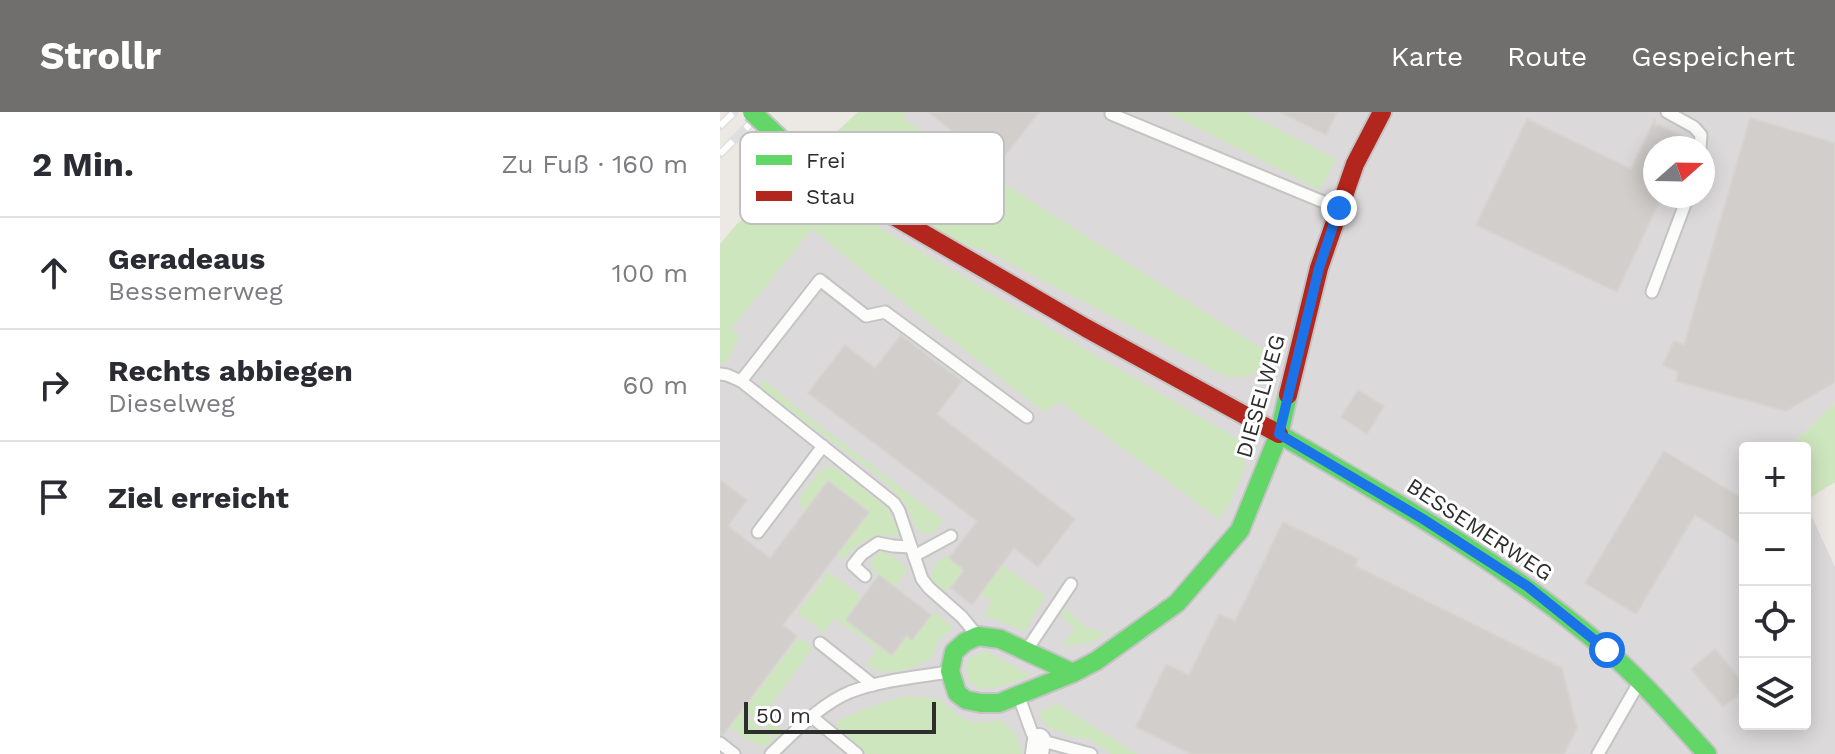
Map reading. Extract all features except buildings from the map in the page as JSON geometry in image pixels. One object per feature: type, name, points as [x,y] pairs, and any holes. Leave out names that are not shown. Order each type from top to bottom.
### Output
[{"type":"street","name":"BESSEMERWEG","points":[[752,112],[773,132]]},
{"type":"street","name":"DIESELWEG","points":[[950,671],[957,693],[966,700],[981,703],[999,703],[1073,673],[1108,653],[1177,603],[1240,530],[1279,434],[1319,268],[1339,208],[1355,164],[1382,112]]},
{"type":"street","name":"BESSEMERWEG","points":[[907,224],[1086,328],[1279,434],[1423,519],[1527,586],[1607,650],[1706,754]]},
{"type":"street","points":[[950,671],[954,652],[978,636],[1000,639],[1073,673]]},
{"type":"lane","points":[[1667,112],[1694,127],[1701,136]]},
{"type":"lane","points":[[1111,114],[1339,208]]},
{"type":"lane","points":[[1652,292],[1684,208]]},
{"type":"lane","points":[[741,381],[820,280],[866,316],[885,312],[1027,417]]},
{"type":"lane","points":[[720,374],[741,381],[894,503],[922,579],[978,636]]},
{"type":"lane","points":[[758,532],[823,446]]},
{"type":"lane","points":[[865,576],[853,565],[878,543],[913,551],[951,536]]},
{"type":"lane","points":[[1025,652],[1071,584]]},
{"type":"lane","points":[[820,643],[873,685]]},
{"type":"lane","points":[[771,754],[812,717],[850,692],[950,671]]},
{"type":"lane","points":[[1598,754],[1640,682]]},
{"type":"lane","points":[[1018,696],[1038,747],[1091,754]]},
{"type":"lane","points":[[812,717],[857,754]]},
{"type":"lane","points":[[720,743],[734,754]]},
{"type":"shaded area","points":[[866,112],[1835,112],[1835,403],[1794,442],[1739,442],[1739,730],[1811,730],[1811,515],[1835,567],[1835,754],[720,754],[720,266],[760,224],[1004,224],[1004,132],[847,132]]},
{"type":"green space","points":[[858,112],[907,112],[902,118],[924,132],[836,132]]},
{"type":"green space","points":[[1166,112],[1245,112],[1336,159],[1320,190]]},
{"type":"green space","points":[[1004,183],[1273,356],[1253,374],[1227,377],[987,251],[893,224],[1004,224]]},
{"type":"green space","points":[[740,221],[740,224],[874,224],[1239,440],[1245,467],[1231,501],[1219,519],[1060,402],[1044,412],[812,229],[731,329],[739,336],[726,364],[720,363],[720,244]]},
{"type":"green space","points":[[763,379],[943,520],[937,530],[930,534],[916,528],[906,504],[881,478],[761,388]]},
{"type":"green space","points":[[1835,403],[1835,482],[1811,497],[1811,442],[1794,442]]},
{"type":"green space","points":[[829,466],[842,472],[887,508],[900,534],[871,538],[843,559],[837,554],[868,511],[829,481],[805,512],[800,497],[819,471]]},
{"type":"green space","points":[[881,552],[890,554],[908,569],[895,587],[877,575],[871,563]]},
{"type":"green space","points":[[946,555],[964,570],[951,588],[943,591],[931,578],[932,571]]},
{"type":"green space","points":[[1002,565],[1045,596],[1025,631],[984,615],[991,602],[981,593]]},
{"type":"green space","points":[[829,572],[861,596],[846,620],[892,655],[907,635],[912,639],[931,614],[937,614],[953,627],[938,641],[933,657],[917,666],[892,672],[875,669],[866,665],[877,649],[834,618],[822,634],[797,612]]},
{"type":"green space","points":[[1064,609],[1086,627],[1105,633],[1094,641],[1062,647],[1075,628],[1061,616]]},
{"type":"green space","points":[[799,637],[813,648],[765,713],[782,729],[777,738],[744,710]]},
{"type":"green space","points":[[986,651],[1031,676],[999,687],[981,689],[969,681],[966,668],[970,657]]},
{"type":"green space","points":[[906,696],[939,699],[968,721],[983,723],[1001,720],[1019,743],[1022,754],[866,754],[837,728],[838,721],[846,717]]},
{"type":"green space","points":[[1058,704],[1137,754],[1111,754],[1091,740],[1048,727],[1040,716],[1043,709]]},
{"type":"green space","points":[[740,712],[774,740],[763,746],[751,742],[730,727]]},
{"type":"railway","points":[[720,126],[734,112]]},
{"type":"railway","points":[[742,132],[762,112]]},
{"type":"railway","points":[[720,154],[740,134]]},
{"type":"traffic: fast","points":[[752,112],[773,132]]},
{"type":"traffic: fast","points":[[1073,673],[1000,639],[978,636],[954,652],[950,671],[957,693],[966,700],[999,703],[1073,673],[1096,661],[1177,603],[1240,530],[1279,434],[1288,395]]},
{"type":"traffic: fast","points":[[1279,434],[1447,534],[1528,588],[1619,661],[1707,754]]},
{"type":"traffic: jam","points":[[1288,395],[1319,268],[1355,164],[1382,112]]},
{"type":"traffic: jam","points":[[907,224],[1086,328],[1279,434]]},
{"type":"route","points":[[1339,208],[1319,268],[1279,434],[1423,519],[1527,586],[1607,650]]}]
